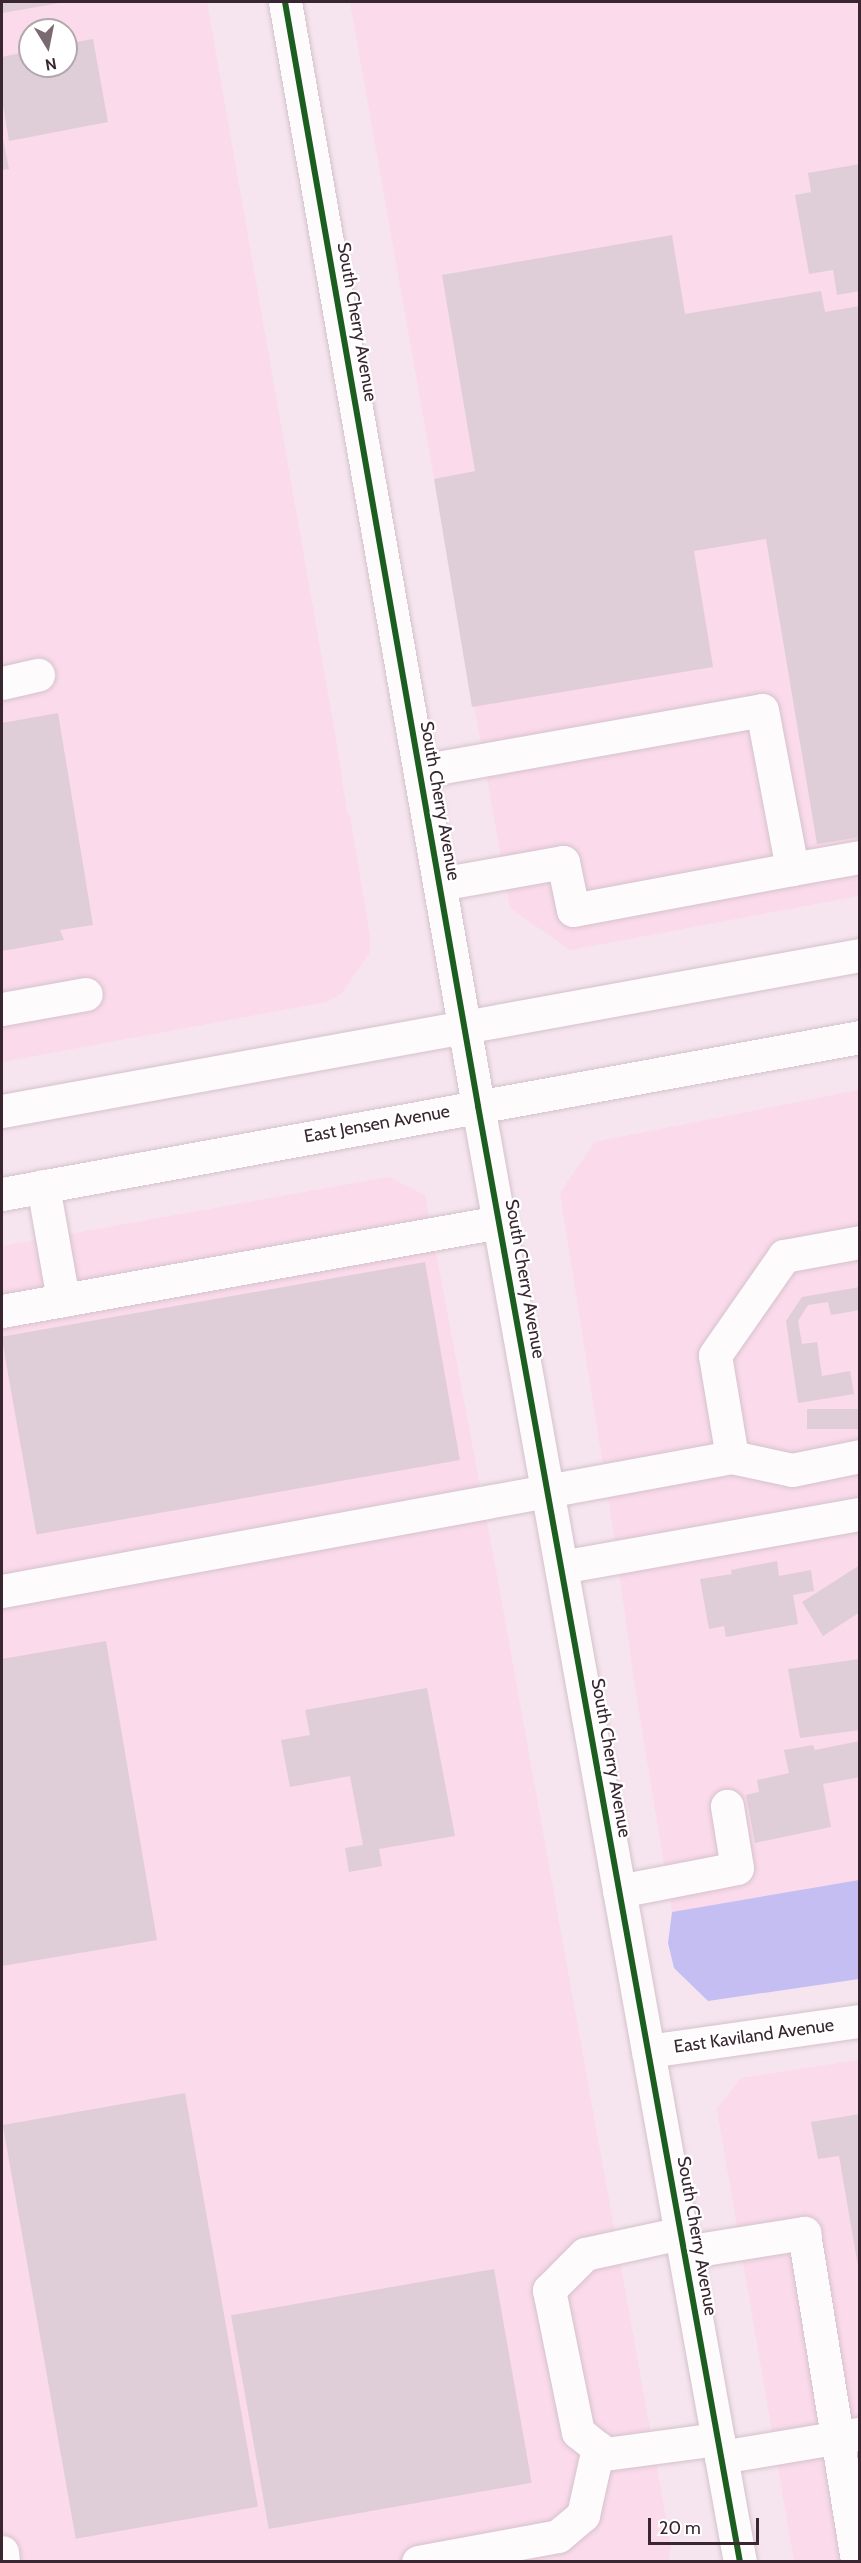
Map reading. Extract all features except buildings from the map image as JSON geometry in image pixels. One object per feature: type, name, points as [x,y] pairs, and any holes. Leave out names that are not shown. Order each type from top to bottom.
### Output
[{"type":"street","name":"South Cherry Avenue","points":[[285,2],[478,1106],[740,2562]]},
{"type":"street","points":[[2,683],[38,675]]},
{"type":"street","points":[[420,771],[762,710],[792,869]]},
{"type":"street","points":[[440,884],[563,862],[573,910],[860,857]]},
{"type":"street","points":[[2,1111],[860,955]]},
{"type":"street","points":[[2,1009],[86,994]]},
{"type":"street","name":"East Jensen Avenue","points":[[2,1194],[860,1036]]},
{"type":"street","points":[[43,1186],[63,1300]]},
{"type":"street","points":[[2,1311],[500,1222]]},
{"type":"street","points":[[732,1458],[715,1356],[784,1256],[860,1242]]},
{"type":"street","points":[[2,1591],[732,1458],[792,1470],[860,1456]]},
{"type":"street","points":[[561,1567],[860,1514]]},
{"type":"street","points":[[620,1891],[736,1868],[727,1806]]},
{"type":"street","name":"East Kaviland Avenue","points":[[648,2051],[860,2021]]},
{"type":"street","points":[[848,2436],[720,2448],[605,2454],[578,2432],[549,2290],[585,2254],[804,2233],[848,2436],[857,2562]]},
{"type":"street","points":[[418,2562],[558,2536],[583,2515],[598,2448]]},
{"type":"street","points":[[2,2552],[3,2562]]},
{"type":"shaded area","points":[[2,2],[207,2],[370,936],[370,952],[341,994],[326,1002],[2,1062]]},
{"type":"shaded area","points":[[350,2],[859,2],[859,896],[570,950],[510,908]]},
{"type":"shaded area","points":[[859,1090],[859,1880],[672,1912],[635,1687],[614,1535],[560,1193],[595,1142]]},
{"type":"shaded area","points":[[389,1177],[425,1195],[496,1570],[671,2546],[668,2561],[2,2562],[2,1246]]},
{"type":"shaded area","points":[[859,1880],[859,1979],[708,2001],[674,1968],[668,1943],[672,1912]]},
{"type":"shaded area","points":[[859,2060],[859,2561],[794,2561],[717,2109],[741,2078]]},
{"type":"cycle path","points":[[285,2],[478,1106],[740,2562]]}]
